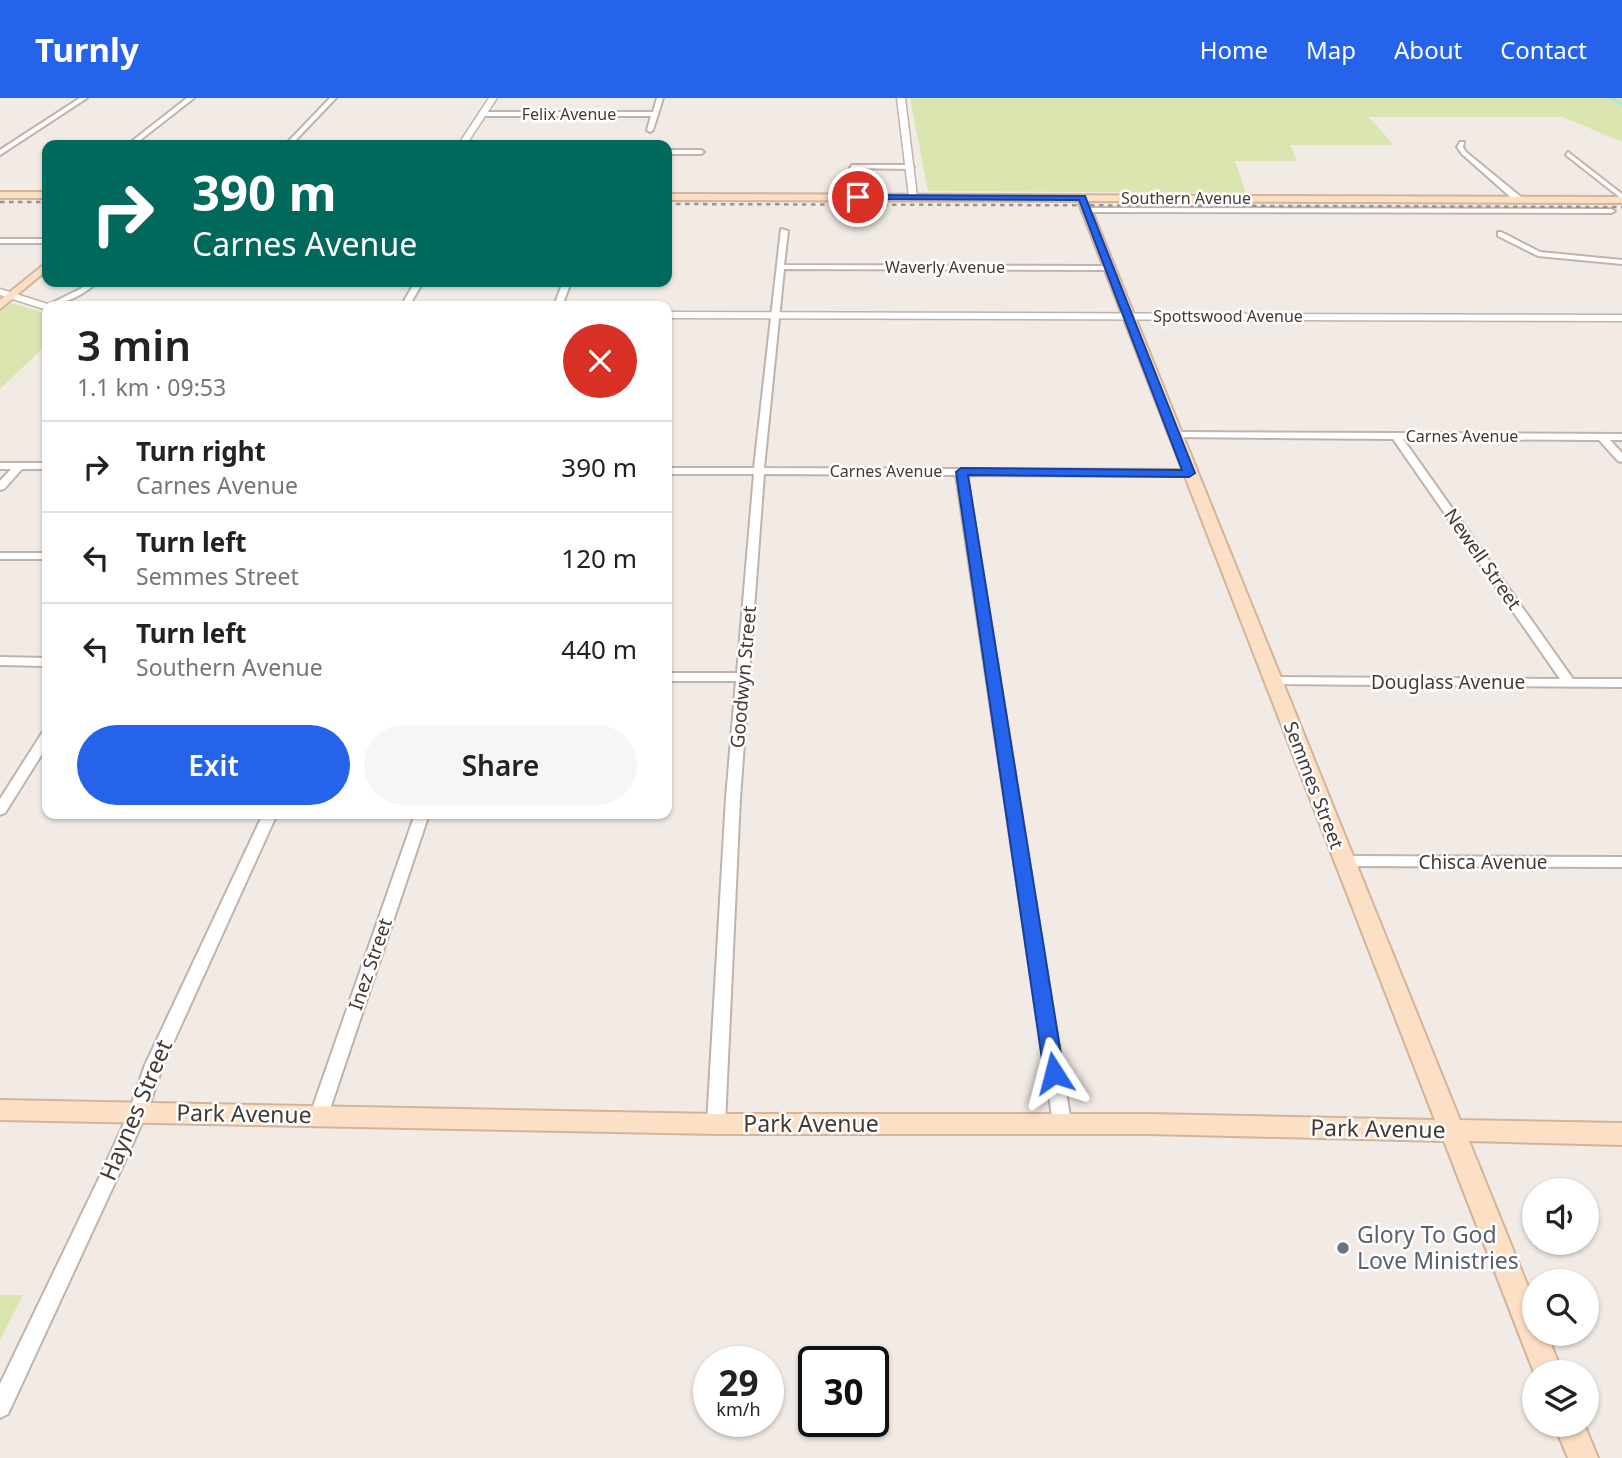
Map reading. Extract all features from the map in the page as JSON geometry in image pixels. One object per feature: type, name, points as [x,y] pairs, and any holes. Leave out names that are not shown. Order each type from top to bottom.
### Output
[{"type":"main road","points":[[0,195],[42,195]]},
{"type":"main road","name":"Southern Avenue","points":[[672,197],[1518,200],[1622,198]]},
{"type":"main road","name":"Semmes Street","points":[[1082,198],[1343,862],[1543,1360]]},
{"type":"main road","points":[[0,306],[6,294],[42,269]]},
{"type":"main road","name":"Park Avenue","points":[[0,1110],[716,1124],[1062,1124],[1622,1134]]},
{"type":"main road","points":[[1574,1437],[1583,1458]]},
{"type":"street","points":[[0,153],[84,98]]},
{"type":"street","points":[[136,140],[191,98]]},
{"type":"street","points":[[293,140],[334,98]]},
{"type":"street","points":[[465,140],[493,98]]},
{"type":"street","points":[[650,130],[660,98]]},
{"type":"street","points":[[901,98],[913,197]]},
{"type":"street","name":"Felix Avenue","points":[[483,114],[655,114]]},
{"type":"street","points":[[1462,143],[1460,147],[1464,153],[1518,200]]},
{"type":"street","points":[[672,152],[701,152]]},
{"type":"street","points":[[1568,154],[1622,198]]},
{"type":"street","points":[[852,167],[911,167]]},
{"type":"street","name":"Southern Avenue","points":[[1087,210],[1611,211]]},
{"type":"street","name":"Goodwyn Street","points":[[716,1124],[733,797],[759,471],[784,231]]},
{"type":"street","points":[[1501,234],[1538,254],[1622,262]]},
{"type":"street","points":[[0,241],[42,241]]},
{"type":"street","name":"Waverly Avenue","points":[[781,267],[1109,268]]},
{"type":"street","points":[[62,301],[87,287]]},
{"type":"street","points":[[6,294],[42,305]]},
{"type":"street","name":"Spottswood Avenue","points":[[672,315],[1622,318]]},
{"type":"street","name":"Carnes Avenue","points":[[1177,435],[1622,437]]},
{"type":"street","name":"Newell Street","points":[[1396,436],[1569,683]]},
{"type":"street","points":[[1601,436],[1622,459]]},
{"type":"street","points":[[0,466],[42,466]]},
{"type":"street","points":[[0,487],[19,466]]},
{"type":"street","name":"Carnes Avenue","points":[[672,471],[1189,473]]},
{"type":"street","points":[[961,472],[1062,1124]]},
{"type":"street","points":[[0,556],[42,556]]},
{"type":"street","points":[[0,662],[42,662]]},
{"type":"street","points":[[672,677],[743,677]]},
{"type":"street","name":"Douglass Avenue","points":[[1274,681],[1622,683]]},
{"type":"street","points":[[0,810],[42,744]]},
{"type":"street","name":"Haynes Street","points":[[0,1406],[138,1112],[154,1065],[268,819]]},
{"type":"street","name":"Inez Street","points":[[319,1115],[420,819]]},
{"type":"street","name":"Chisca Avenue","points":[[1343,862],[1622,862]]},
{"type":"green space","points":[[910,98],[1622,98],[1622,142],[1563,117],[1369,117],[1394,145],[1290,145],[1297,161],[1235,161],[1246,193],[928,191]]},
{"type":"green space","points":[[10,303],[42,312],[42,349],[0,389],[0,312]]},
{"type":"green space","points":[[0,1295],[23,1295],[0,1340]]},
{"type":"waterway","points":[[1611,98],[1622,104]]},
{"type":"railway","points":[[0,202],[42,202]]},
{"type":"railway","points":[[672,204],[1622,207]]},
{"type":"place","name":"Glory To God Love Ministries","points":[[1343,1248]]},
{"type":"route","points":[[858,197],[1082,198],[1177,435],[1189,473],[961,472],[1054,1073]]}]
